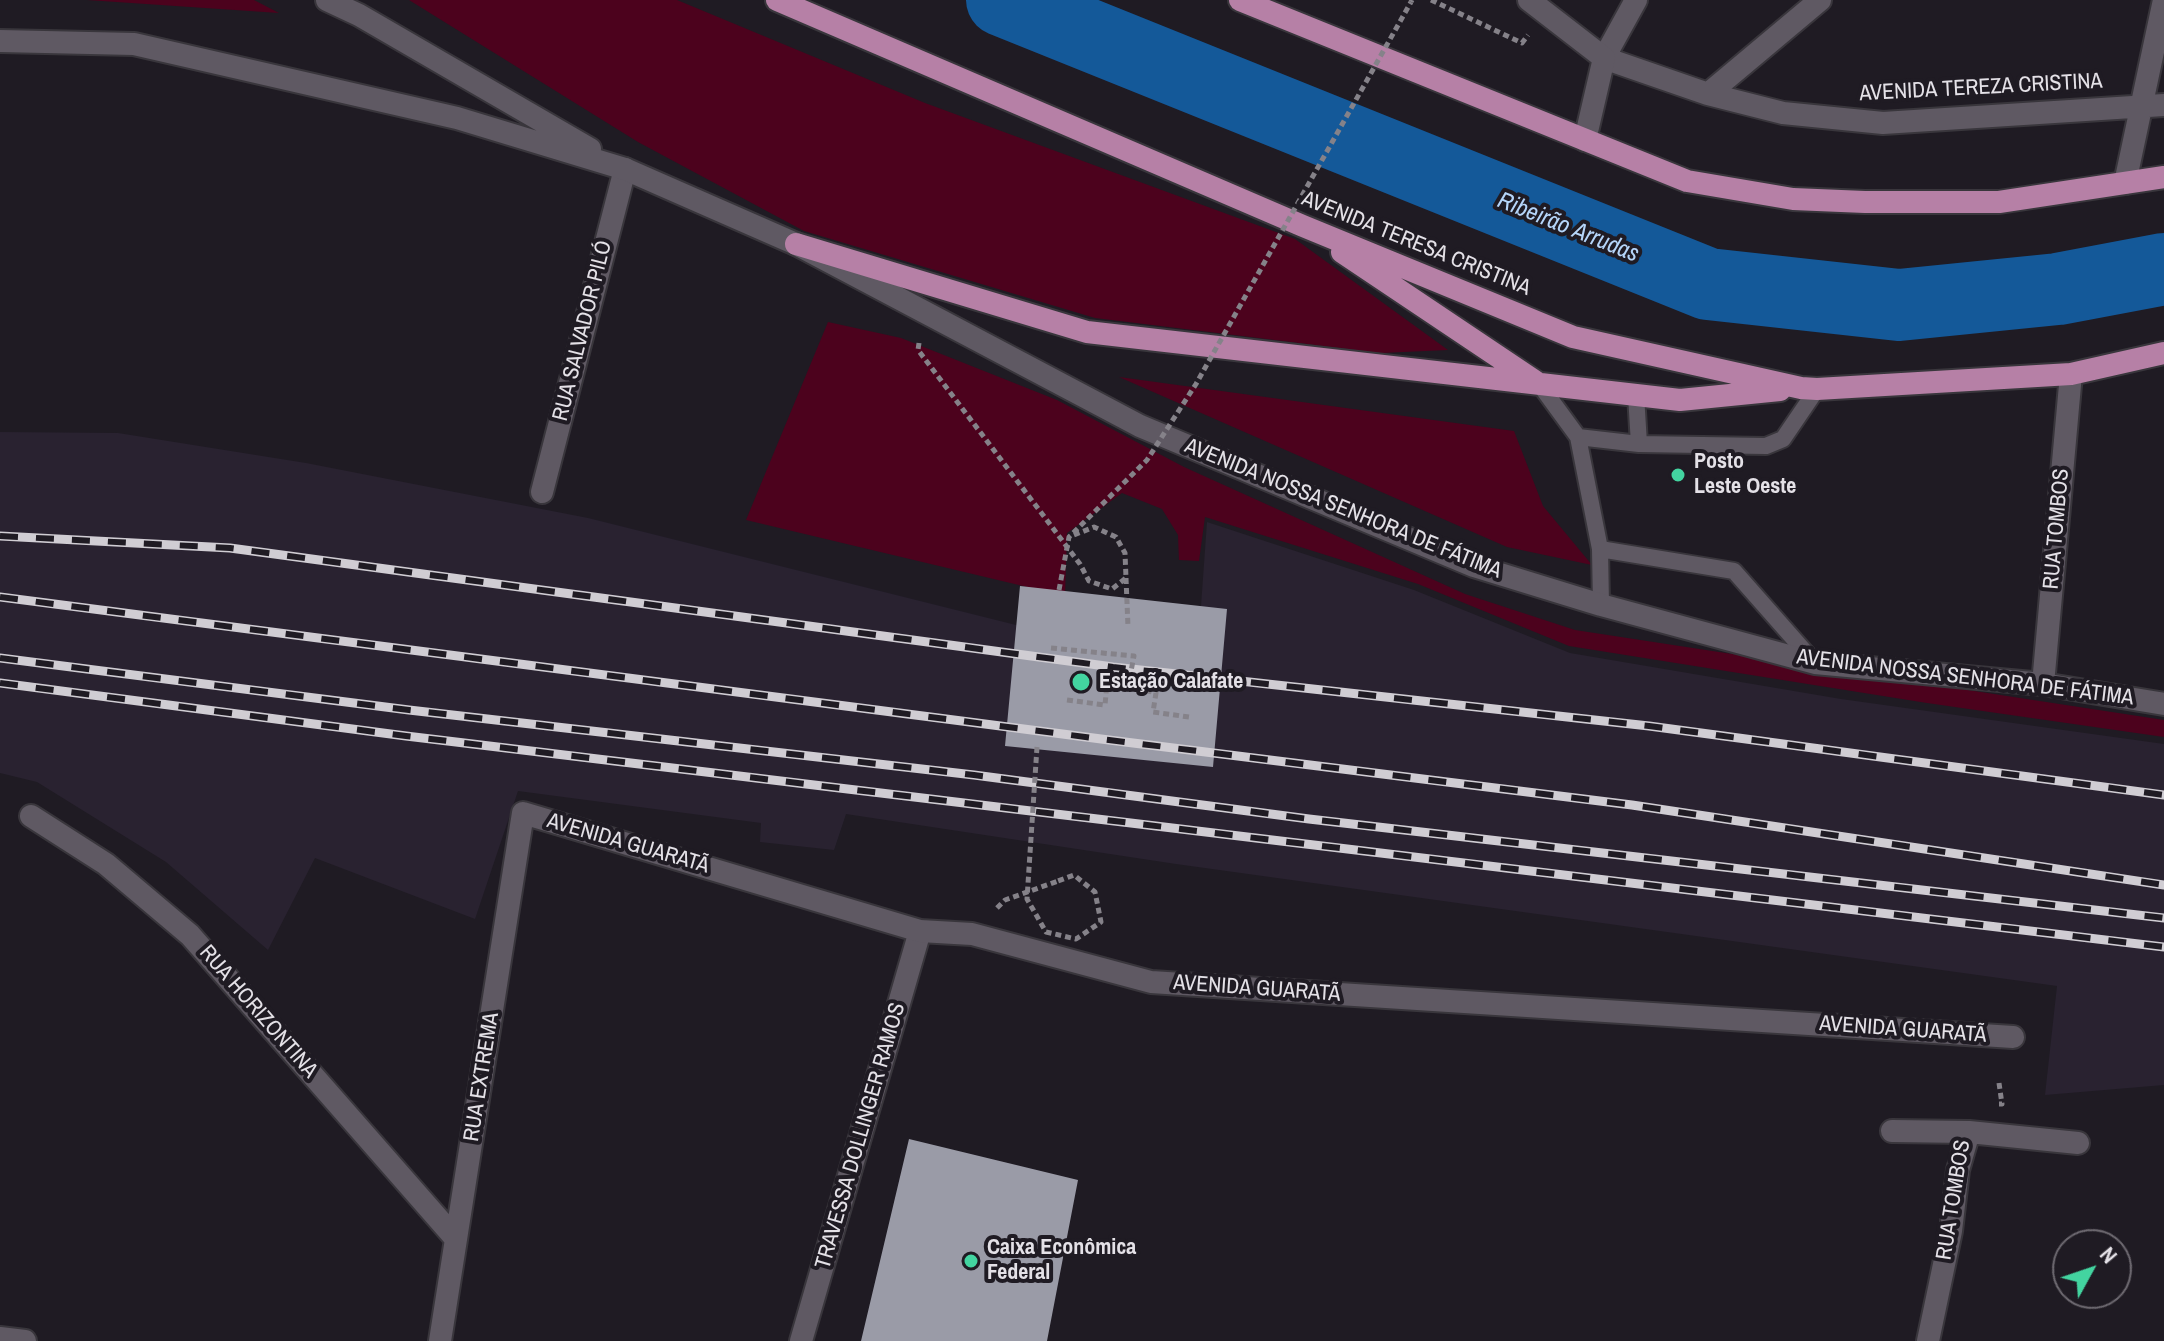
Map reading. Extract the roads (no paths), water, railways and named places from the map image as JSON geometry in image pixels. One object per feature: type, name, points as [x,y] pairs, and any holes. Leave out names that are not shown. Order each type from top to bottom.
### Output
[{"type":"highway","name":"AVENIDA TERESA CRISTINA","points":[[777,0],[1303,226],[1573,337],[1809,388],[2071,374]]},
{"type":"highway","points":[[1240,0],[1687,181],[1793,199],[1999,202],[2164,177]]},
{"type":"highway","points":[[1303,226],[1540,385]]},
{"type":"highway","points":[[796,244],[1087,332],[1680,400],[1809,388]]},
{"type":"highway","points":[[2071,374],[2164,353]]},
{"type":"street","points":[[327,0],[359,15],[625,169]]},
{"type":"street","points":[[1255,0],[1293,23]]},
{"type":"street","points":[[1529,0],[1604,58]]},
{"type":"street","points":[[1585,140],[1604,58],[1636,0]]},
{"type":"street","points":[[1708,94],[1820,0]]},
{"type":"street","points":[[2125,183],[2154,106],[2164,0]]},
{"type":"street","points":[[0,41],[134,44],[457,118],[625,169]]},
{"type":"street","name":"AVENIDA TEREZA CRISTINA","points":[[1604,58],[1708,94],[1783,113],[1883,123],[2154,106]]},
{"type":"street","name":"AVENIDA NOSSA SENHORA DE FÁTIMA","points":[[625,169],[796,244],[1140,426],[1474,566],[1601,605],[1815,663],[2043,684],[2164,704]]},
{"type":"street","name":"RUA SALVADOR PILÓ","points":[[542,492],[625,169]]},
{"type":"street","name":"RUA TOMBOS","points":[[2043,684],[2071,374]]},
{"type":"street","name":"AVENIDA GUARATÃ","points":[[523,813],[920,931],[972,934],[1151,982],[2013,1037]]},
{"type":"street","name":"RUA EXTREMA","points":[[440,1341],[523,813]]},
{"type":"street","name":"RUA HORIZONTINA","points":[[31,816],[106,864],[190,935],[456,1239]]},
{"type":"street","name":"TRAVESSA DOLLINGER RAMOS","points":[[801,1341],[920,931]]},
{"type":"street","name":"RUA TOMBOS","points":[[1892,1131],[1969,1132],[1958,1170],[1951,1231],[1928,1341]]},
{"type":"street","points":[[1969,1132],[2078,1143]]},
{"type":"street","points":[[0,1338],[25,1341]]},
{"type":"lane","points":[[1540,385],[1578,437],[1600,549],[1601,605]]},
{"type":"lane","points":[[1578,437],[1639,444],[1766,446],[1783,439],[1809,388]]},
{"type":"lane","points":[[1636,395],[1639,444]]},
{"type":"lane","points":[[1600,549],[1734,571],[1815,663]]},
{"type":"waterway","name":"Ribeirão Arrudas","points":[[1002,0],[1708,284],[1899,305],[2058,289],[2164,269]]},
{"type":"railway","points":[[0,536],[230,548],[1113,667],[1649,726],[2164,795]]},
{"type":"railway","points":[[0,597],[1632,805],[2164,885]]},
{"type":"railway","points":[[0,658],[409,710],[974,775],[1309,819],[2164,918]]},
{"type":"railway","points":[[0,683],[406,736],[2164,947]]},
{"type":"place","name":"Posto Leste Oeste","points":[[1678,475]]},
{"type":"place","name":"Estação Calafate","points":[[1081,682]]},
{"type":"place","name":"Caixa Econômica Federal","points":[[971,1261]]}]
